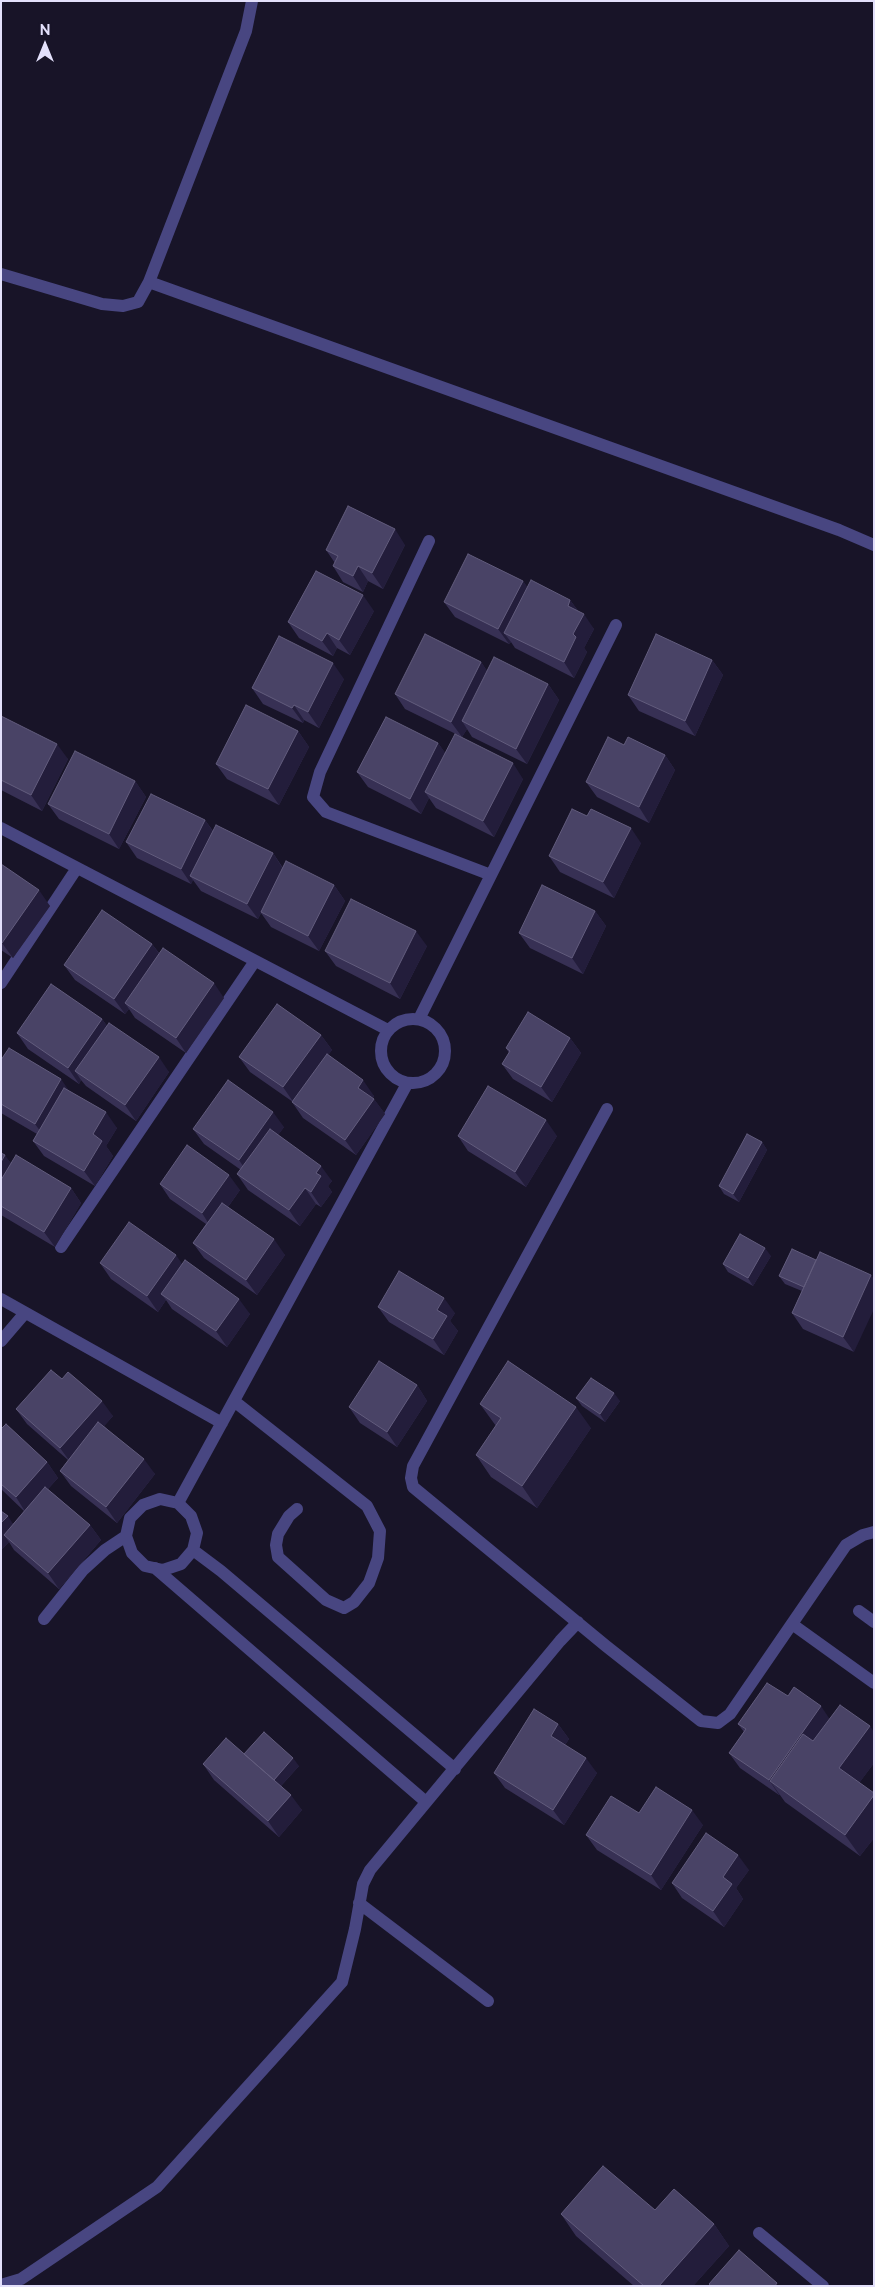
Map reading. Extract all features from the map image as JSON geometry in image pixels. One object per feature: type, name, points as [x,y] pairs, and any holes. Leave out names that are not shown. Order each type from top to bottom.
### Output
[{"type":"street","points":[[1,274],[102,304],[123,306],[138,302],[149,282],[246,31],[252,1]]},
{"type":"street","points":[[149,282],[839,530],[874,545]]},
{"type":"street","points":[[429,541],[320,772],[313,797],[326,812],[491,875]]},
{"type":"street","points":[[419,1019],[616,625]]},
{"type":"street","points":[[1,828],[388,1030]]},
{"type":"street","points":[[1,983],[77,868]]},
{"type":"street","points":[[61,1247],[255,961]]},
{"type":"street","points":[[419,1019],[434,1027],[444,1040],[446,1057],[438,1072],[424,1082],[407,1084],[392,1076],[382,1063],[380,1046],[388,1030],[402,1021],[419,1019]]},
{"type":"street","points":[[178,1503],[407,1084]]},
{"type":"street","points":[[607,1109],[413,1466],[411,1478],[413,1487],[606,1646],[701,1720],[718,1723],[730,1714],[846,1545],[863,1535],[874,1532]]},
{"type":"street","points":[[1,1300],[222,1423]]},
{"type":"street","points":[[1,1341],[25,1313]]},
{"type":"street","points":[[234,1401],[367,1506],[380,1531],[378,1558],[369,1583],[354,1602],[344,1608],[326,1600],[278,1557],[276,1545],[278,1534],[289,1516],[297,1509]]},
{"type":"street","points":[[160,1499],[178,1503],[192,1516],[197,1533],[193,1550],[181,1564],[163,1570],[146,1566],[132,1553],[126,1536],[130,1518],[143,1504],[160,1499]]},
{"type":"street","points":[[44,1619],[82,1570],[126,1536]]},
{"type":"street","points":[[193,1550],[221,1571],[455,1769]]},
{"type":"street","points":[[155,1568],[426,1802]]},
{"type":"street","points":[[859,1611],[874,1622]]},
{"type":"street","points":[[1,2285],[21,2279],[157,2188],[342,1982],[349,1958],[363,1884],[370,1870],[560,1641],[578,1622]]},
{"type":"street","points":[[792,1624],[874,1684]]},
{"type":"street","points":[[359,1904],[488,2001]]},
{"type":"street","points":[[759,2233],[823,2286]]},
{"type":"building","points":[[348,506],[395,529],[372,573],[358,566],[353,576],[333,566],[338,556],[326,550]]},
{"type":"building","points":[[468,554],[523,581],[498,629],[444,602]]},
{"type":"building","points":[[316,571],[363,595],[339,640],[327,633],[322,641],[288,622]]},
{"type":"building","points":[[531,580],[570,600],[568,606],[584,614],[573,634],[576,637],[564,662],[504,633]]},
{"type":"building","points":[[425,634],[481,662],[451,722],[395,694]]},
{"type":"building","points":[[656,634],[712,660],[685,721],[628,695]]},
{"type":"building","points":[[279,636],[333,663],[308,712],[294,705],[292,708],[252,688]]},
{"type":"building","points":[[494,657],[548,684],[516,749],[462,721]]},
{"type":"building","points":[[246,705],[298,731],[268,789],[216,764]]},
{"type":"building","points":[[1,716],[57,744],[31,795],[1,780]]},
{"type":"building","points":[[386,717],[438,743],[410,799],[357,772]]},
{"type":"building","points":[[455,734],[513,763],[483,821],[425,792]]},
{"type":"building","points":[[608,737],[624,745],[628,737],[665,755],[639,807],[586,782]]},
{"type":"building","points":[[75,751],[135,781],[109,834],[48,804]]},
{"type":"building","points":[[151,794],[205,820],[181,869],[126,842]]},
{"type":"building","points":[[572,809],[587,816],[591,809],[631,828],[603,882],[549,856]]},
{"type":"building","points":[[216,825],[273,853],[247,904],[190,876]]},
{"type":"building","points":[[286,861],[334,885],[308,936],[261,912]]},
{"type":"building","points":[[1,864],[39,890],[2,943],[1,942]]},
{"type":"building","points":[[542,885],[595,911],[572,958],[519,933]]},
{"type":"building","points":[[351,899],[416,931],[390,983],[325,951]]},
{"type":"building","points":[[102,910],[152,944],[114,999],[64,965]]},
{"type":"building","points":[[163,948],[214,983],[176,1038],[125,1003]]},
{"type":"building","points":[[51,984],[102,1019],[68,1068],[17,1033]]},
{"type":"building","points":[[277,1004],[321,1035],[283,1087],[239,1057]]},
{"type":"building","points":[[528,1012],[570,1038],[541,1087],[502,1064],[510,1051],[506,1048]]},
{"type":"building","points":[[109,1023],[159,1057],[125,1105],[75,1071]]},
{"type":"building","points":[[9,1048],[61,1079],[35,1124],[1,1104],[1,1060]]},
{"type":"building","points":[[327,1054],[363,1080],[358,1088],[374,1099],[345,1140],[292,1102]]},
{"type":"building","points":[[228,1080],[273,1112],[239,1160],[193,1129]]},
{"type":"building","points":[[488,1086],[546,1120],[515,1172],[458,1136]]},
{"type":"building","points":[[64,1088],[106,1112],[93,1134],[102,1141],[84,1171],[33,1141]]},
{"type":"building","points":[[270,1129],[321,1166],[316,1173],[321,1176],[311,1192],[305,1188],[289,1210],[237,1174]]},
{"type":"building","points":[[747,1134],[762,1142],[733,1194],[719,1186]]},
{"type":"building","points":[[187,1145],[229,1175],[202,1213],[160,1184]]},
{"type":"building","points":[[1,1153],[5,1155],[1,1162]]},
{"type":"building","points":[[16,1155],[71,1188],[44,1232],[1,1206],[1,1180]]},
{"type":"building","points":[[222,1203],[274,1239],[246,1280],[193,1243]]},
{"type":"building","points":[[129,1222],[176,1255],[147,1296],[100,1263]]},
{"type":"building","points":[[740,1234],[765,1248],[748,1278],[723,1264]]},
{"type":"building","points":[[792,1249],[816,1260],[804,1287],[779,1276]]},
{"type":"building","points":[[820,1252],[871,1275],[843,1337],[792,1313]]},
{"type":"building","points":[[185,1260],[239,1299],[216,1331],[161,1294]]},
{"type":"building","points":[[399,1271],[444,1298],[437,1310],[447,1316],[433,1339],[378,1307]]},
{"type":"building","points":[[379,1361],[417,1385],[387,1432],[349,1407]]},
{"type":"building","points":[[508,1361],[576,1407],[522,1486],[476,1455],[501,1418],[480,1404]]},
{"type":"building","points":[[51,1370],[62,1379],[68,1372],[102,1401],[60,1448],[16,1409]]},
{"type":"building","points":[[591,1378],[614,1393],[600,1414],[576,1398]]},
{"type":"building","points":[[98,1422],[144,1459],[106,1507],[60,1471]]},
{"type":"building","points":[[6,1424],[47,1462],[16,1497],[1,1484],[1,1429]]},
{"type":"building","points":[[45,1487],[90,1525],[48,1573],[4,1535]]},
{"type":"building","points":[[1,1511],[8,1516],[1,1523]]},
{"type":"building","points":[[767,1683],[788,1696],[794,1687],[821,1706],[769,1780],[729,1753],[746,1729],[738,1724]]},
{"type":"building","points":[[840,1705],[870,1726],[839,1768],[874,1793],[845,1835],[770,1781],[803,1734],[813,1741]]},
{"type":"building","points":[[534,1709],[558,1724],[551,1736],[586,1758],[553,1810],[494,1773]]},
{"type":"building","points":[[264,1732],[293,1758],[274,1780],[244,1754]]},
{"type":"building","points":[[226,1738],[291,1795],[268,1821],[203,1764]]},
{"type":"building","points":[[656,1787],[692,1810],[651,1875],[586,1835],[611,1796],[639,1813]]},
{"type":"building","points":[[706,1833],[738,1855],[723,1877],[732,1884],[713,1911],[672,1883]]},
{"type":"building","points":[[603,2166],[655,2210],[674,2189],[714,2224],[659,2286],[644,2286],[561,2214]]},
{"type":"building","points":[[739,2250],[777,2283],[775,2286],[711,2286],[709,2284]]}]
